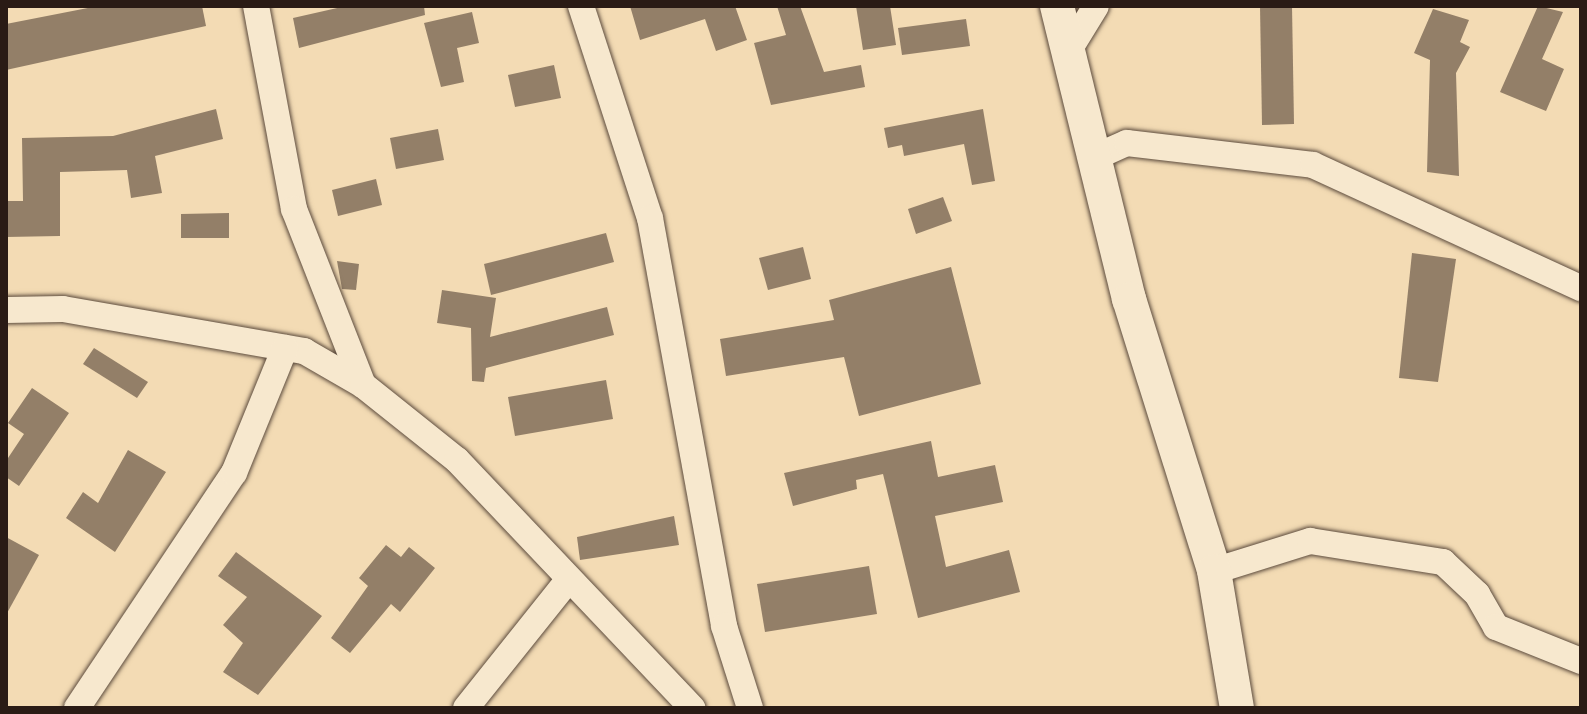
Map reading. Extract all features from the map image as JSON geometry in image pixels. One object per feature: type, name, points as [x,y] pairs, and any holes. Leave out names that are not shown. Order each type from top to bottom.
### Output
[{"type":"street","points":[[256,6],[294,209],[363,385]]},
{"type":"street","points":[[581,6],[650,218],[724,626],[750,708]]},
{"type":"street","points":[[1057,6],[1066,55],[1129,299],[1214,571],[1237,708]]},
{"type":"street","points":[[1066,55],[1096,6]]},
{"type":"street","points":[[1093,158],[1127,143],[1313,165],[1581,288]]},
{"type":"street","points":[[6,310],[63,309],[304,351],[363,385],[457,460],[692,708]]},
{"type":"street","points":[[77,708],[234,473],[285,348]]},
{"type":"street","points":[[1214,571],[1310,541],[1443,562],[1477,594],[1496,627],[1581,661]]},
{"type":"street","points":[[466,708],[569,579]]},
{"type":"building","points":[[98,6],[202,6],[206,26],[6,70],[6,24]]},
{"type":"building","points":[[346,6],[424,6],[425,15],[299,48],[293,18]]},
{"type":"building","points":[[630,6],[735,6],[747,40],[716,51],[705,19],[640,40]]},
{"type":"building","points":[[777,6],[800,6],[824,72],[861,65],[865,87],[771,105],[754,43],[786,35]]},
{"type":"building","points":[[856,6],[890,6],[896,45],[863,50]]},
{"type":"building","points":[[1260,6],[1292,6],[1294,124],[1262,125]]},
{"type":"building","points":[[1538,6],[1563,12],[1542,59],[1564,69],[1546,111],[1500,92]]},
{"type":"building","points":[[1433,9],[1469,20],[1460,42],[1470,47],[1456,73],[1459,176],[1427,172],[1430,60],[1414,53]]},
{"type":"building","points":[[472,12],[479,43],[457,48],[464,82],[441,87],[424,23]]},
{"type":"building","points":[[966,19],[970,46],[902,55],[898,28]]},
{"type":"building","points":[[554,65],[561,98],[515,107],[508,75]]},
{"type":"building","points":[[216,109],[223,139],[155,156],[162,193],[131,198],[127,170],[60,172],[60,236],[6,237],[6,201],[23,201],[22,138],[113,136]]},
{"type":"building","points":[[983,109],[995,181],[972,185],[964,144],[904,156],[902,145],[888,148],[884,128]]},
{"type":"building","points":[[438,129],[444,160],[396,169],[390,138]]},
{"type":"building","points":[[376,179],[382,205],[338,216],[332,190]]},
{"type":"building","points":[[943,197],[952,221],[916,234],[908,209]]},
{"type":"building","points":[[229,213],[229,238],[181,238],[181,214]]},
{"type":"building","points":[[606,233],[614,262],[491,295],[484,264]]},
{"type":"building","points":[[803,247],[811,279],[768,290],[759,258]]},
{"type":"building","points":[[1412,253],[1456,259],[1438,382],[1399,378]]},
{"type":"building","points":[[337,261],[359,264],[356,290],[342,289]]},
{"type":"building","points":[[951,267],[981,384],[859,416],[844,357],[726,376],[720,339],[834,320],[829,300]]},
{"type":"building","points":[[442,290],[496,298],[490,337],[607,307],[614,335],[486,368],[484,382],[472,381],[471,328],[437,323]]},
{"type":"building","points":[[94,348],[148,382],[137,398],[83,364]]},
{"type":"building","points":[[606,380],[613,419],[515,436],[508,397]]},
{"type":"building","points":[[32,388],[69,413],[19,486],[6,477],[6,461],[24,434],[8,423]]},
{"type":"building","points":[[931,441],[938,477],[995,465],[1003,502],[935,516],[946,567],[1009,550],[1020,592],[918,618],[883,474],[856,480],[857,489],[793,506],[784,473]]},
{"type":"building","points":[[128,450],[166,472],[115,552],[66,518],[83,492],[98,503]]},
{"type":"building","points":[[674,516],[679,545],[580,560],[577,537]]},
{"type":"building","points":[[6,537],[39,555],[6,615]]},
{"type":"building","points":[[386,545],[401,557],[409,547],[435,568],[400,612],[391,604],[350,653],[331,638],[368,586],[359,578]]},
{"type":"building","points":[[236,552],[322,616],[258,695],[223,672],[243,643],[223,625],[247,597],[218,576]]},
{"type":"building","points":[[869,566],[877,614],[765,632],[757,584]]}]
